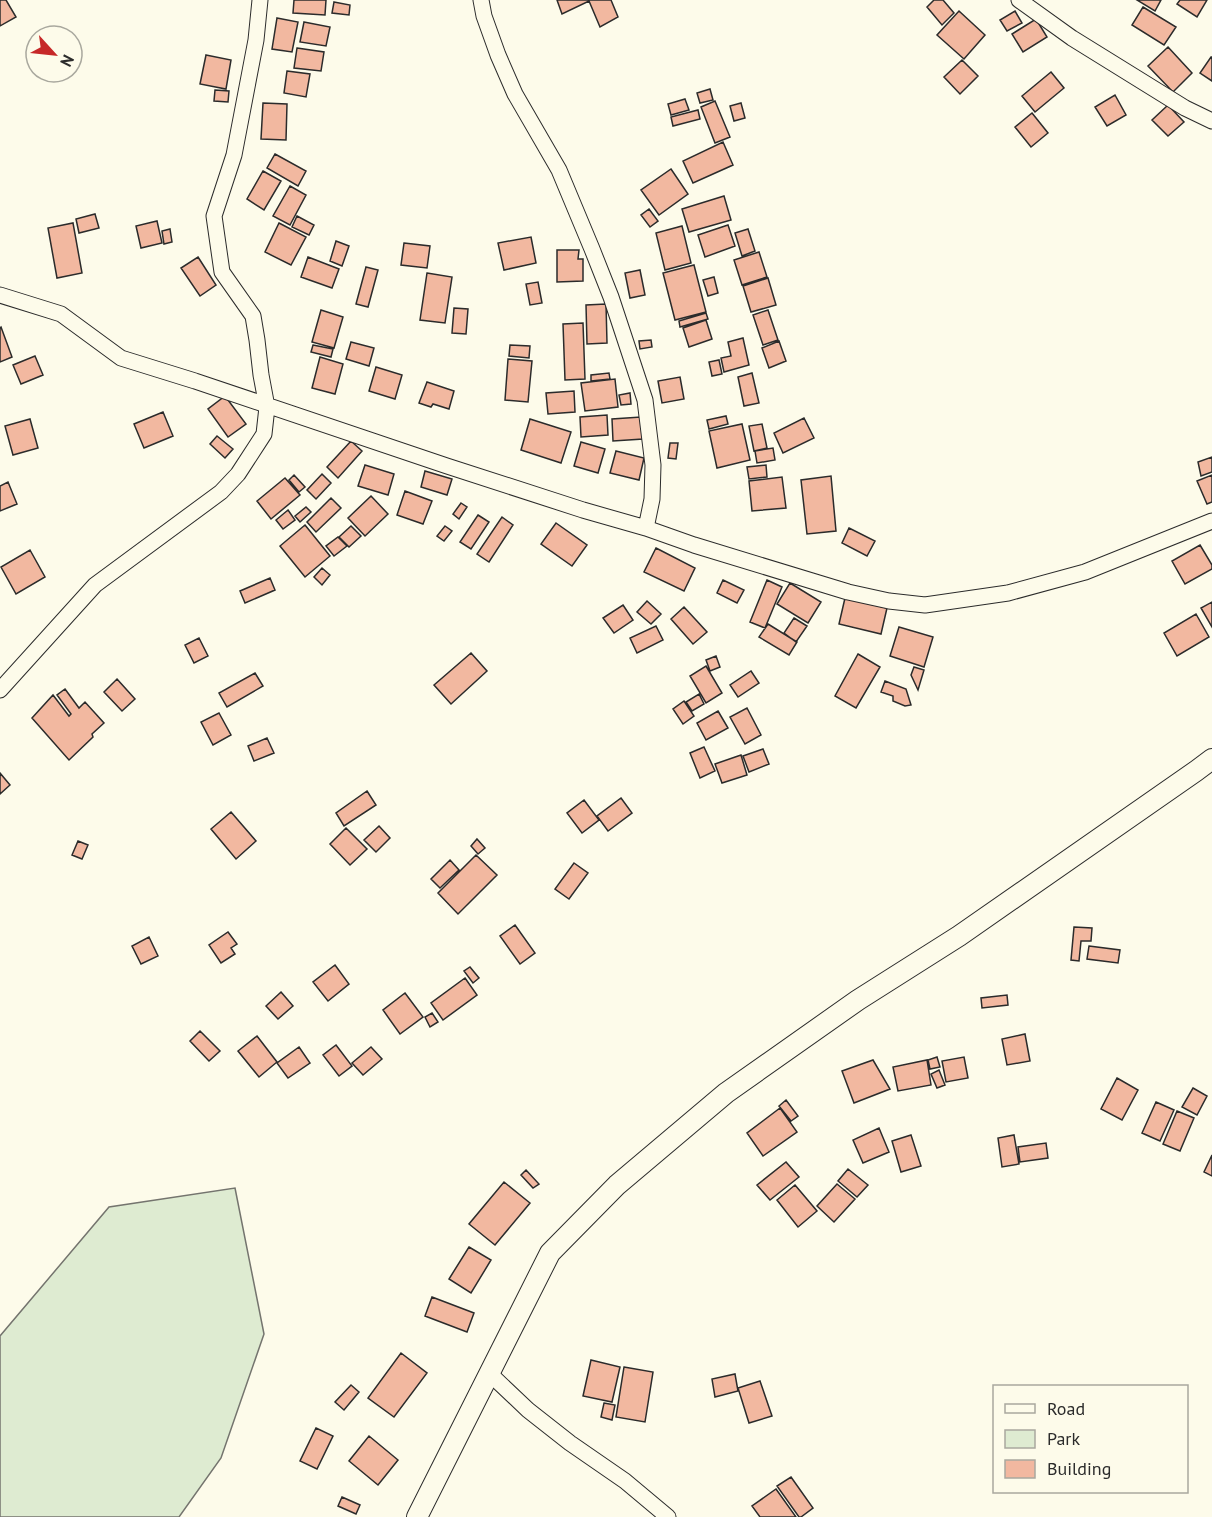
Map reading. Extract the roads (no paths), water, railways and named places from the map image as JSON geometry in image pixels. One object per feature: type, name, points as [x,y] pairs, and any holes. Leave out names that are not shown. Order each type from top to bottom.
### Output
[{"type":"street","points":[[0,690],[95,585],[221,492],[238,474],[264,434],[267,407],[253,316],[222,272],[214,216],[234,155],[256,40],[260,0]]},
{"type":"street","points":[[481,0],[494,45],[515,94],[559,170],[588,239],[611,297],[645,400],[653,465],[652,499],[646,528]]},
{"type":"street","points":[[1019,0],[1072,38],[1185,108],[1212,121]]},
{"type":"street","points":[[0,295],[61,314],[121,358],[583,510],[848,592],[889,601],[925,605],[1008,593],[1085,572],[1212,521]]},
{"type":"street","points":[[417,1517],[550,1253],[626,1177],[726,1093],[858,1000],[959,936],[1212,759]]},
{"type":"street","points":[[489,1373],[537,1417],[625,1481],[668,1517]]}]
